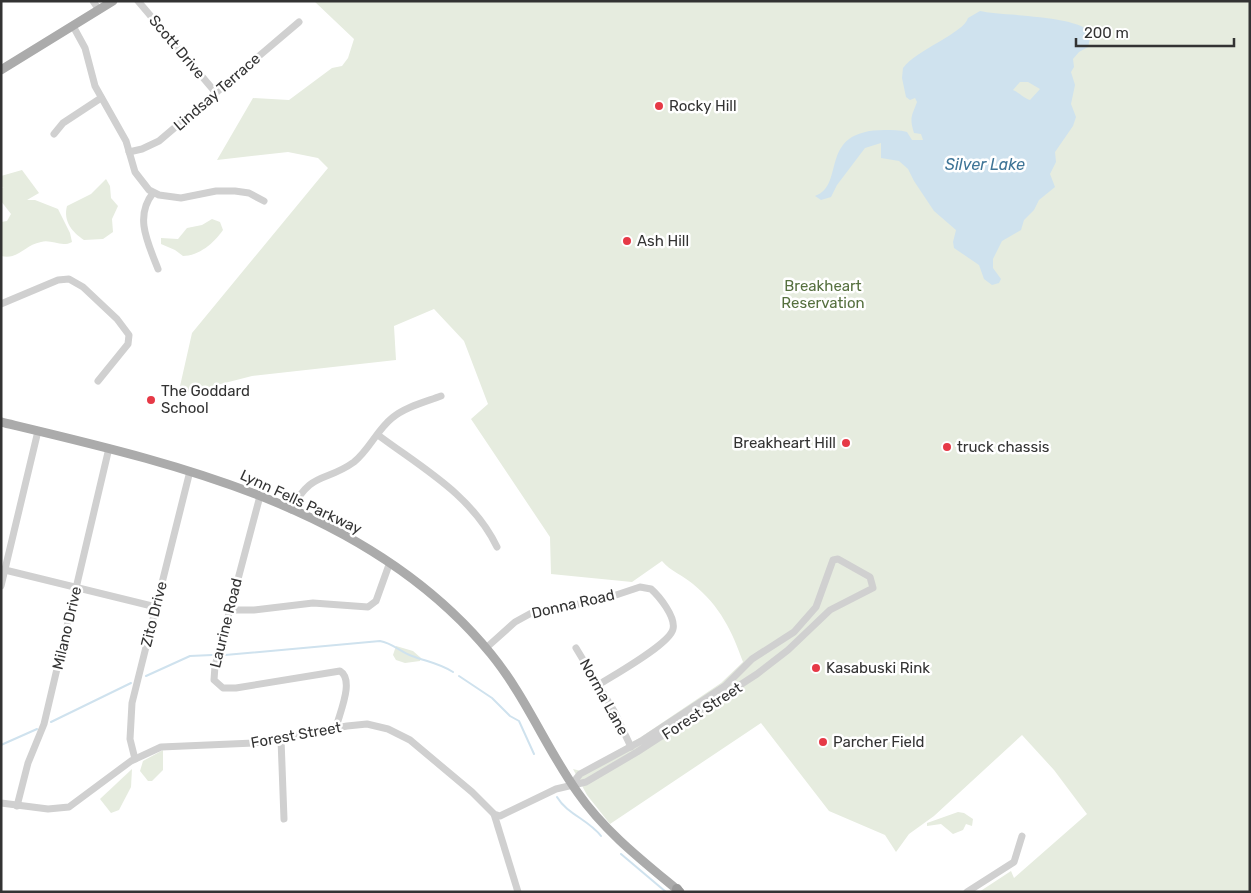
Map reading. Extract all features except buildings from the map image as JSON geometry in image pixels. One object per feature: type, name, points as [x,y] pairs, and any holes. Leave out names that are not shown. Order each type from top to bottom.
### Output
[{"type":"main road","points":[[1,70],[113,1]]},
{"type":"main road","name":"Lynn Fells Parkway","points":[[1,422],[190,470],[292,510],[345,536],[390,562],[439,599],[486,648],[522,697],[572,784],[606,827],[679,891]]},
{"type":"street","points":[[93,1],[99,10]]},
{"type":"street","name":"Scott Drive","points":[[138,1],[216,93]]},
{"type":"street","name":"Lindsay Terrace","points":[[129,152],[142,149],[159,141],[299,22]]},
{"type":"street","points":[[73,26],[85,48],[95,86],[116,119],[135,172],[152,192],[181,198],[216,191],[235,191],[249,194],[264,201]]},
{"type":"street","points":[[54,134],[63,123],[101,98]]},
{"type":"street","points":[[152,192],[145,207],[143,227],[158,269]]},
{"type":"street","points":[[1,304],[58,280],[69,279],[78,283],[117,319],[130,337],[127,345],[98,381]]},
{"type":"street","points":[[292,510],[306,487],[354,461],[395,415],[442,396]]},
{"type":"street","points":[[1,586],[38,431]]},
{"type":"street","points":[[378,435],[465,500],[483,522],[497,547]]},
{"type":"street","name":"Milano Drive","points":[[17,806],[28,763],[44,724],[109,448]]},
{"type":"street","name":"Zito Drive","points":[[135,759],[130,739],[132,703],[190,470]]},
{"type":"street","name":"Laurine Road","points":[[260,496],[214,670],[216,684],[223,688],[236,688],[340,671],[346,678],[347,686],[336,728]]},
{"type":"street","name":"Forest Street","points":[[1,803],[53,809],[72,807],[135,759],[148,752],[166,747],[232,745],[281,739],[359,724],[372,724],[405,737],[472,792],[494,814],[500,816],[554,789],[586,782],[637,752],[757,674],[830,610],[873,588],[870,577],[838,559],[833,560],[824,589],[811,614],[794,632],[752,660],[725,686],[631,747],[580,774],[572,784]]},
{"type":"street","points":[[230,610],[254,610],[313,603],[368,607],[376,601],[390,562]]},
{"type":"street","points":[[5,570],[156,607]]},
{"type":"street","name":"Donna Road","points":[[486,648],[515,622],[535,611],[598,601],[640,587],[651,589],[671,618],[673,629],[671,634],[658,646],[600,684]]},
{"type":"street","points":[[811,614],[819,620]]},
{"type":"street","name":"Norma Lane","points":[[576,648],[600,684],[631,747]]},
{"type":"street","points":[[770,649],[776,659]]},
{"type":"street","points":[[281,739],[284,820]]},
{"type":"street","points":[[494,814],[518,892]]},
{"type":"street","points":[[967,892],[1014,862],[1022,836]]},
{"type":"green space","name":"Breakheart Reservation","points":[[314,1],[1250,1],[1250,892],[979,892],[1011,871],[1014,878],[1087,814],[1054,770],[1022,735],[934,816],[909,834],[896,852],[885,835],[829,811],[761,723],[610,824],[587,795],[573,769],[581,771],[641,737],[721,683],[743,662],[729,629],[711,601],[693,584],[662,561],[632,582],[551,574],[550,537],[471,419],[488,404],[464,341],[434,309],[394,326],[396,360],[252,376],[178,395],[192,333],[328,168],[318,158],[288,152],[217,160],[253,98],[289,100],[332,68],[342,66],[348,58],[354,39]]},
{"type":"green space","points":[[22,170],[39,193],[27,200],[35,200],[58,209],[70,233],[72,242],[64,244],[45,241],[30,246],[12,256],[1,256],[1,222],[7,221],[11,214],[1,201],[1,187],[4,188],[1,186],[1,176]]},
{"type":"green space","points":[[106,179],[110,186],[111,198],[118,206],[112,219],[113,232],[103,239],[84,240],[67,221],[67,206],[91,194]]},
{"type":"green space","points":[[212,219],[220,222],[223,230],[211,244],[195,254],[183,256],[161,244],[161,238],[178,239],[187,228],[202,225]]},
{"type":"green space","points":[[396,646],[413,651],[421,658],[420,661],[405,663],[396,660],[393,655]]},
{"type":"green space","points":[[163,750],[163,770],[152,781],[148,781],[140,771],[143,761]]},
{"type":"green space","points":[[132,769],[131,787],[119,810],[111,813],[100,799]]},
{"type":"green space","points":[[958,812],[964,813],[973,819],[972,826],[966,824],[963,830],[953,834],[941,824],[927,826],[927,823]]},
{"type":"water","name":"Silver Lake","points":[[980,11],[1040,17],[1073,23],[1085,28],[1091,34],[1088,47],[1079,52],[1073,59],[1074,67],[1071,72],[1075,85],[1071,104],[1076,117],[1073,126],[1055,152],[1056,162],[1050,174],[1055,187],[1039,200],[1034,210],[1024,220],[1021,230],[1002,241],[993,259],[993,268],[1001,279],[999,283],[992,285],[984,279],[979,265],[954,248],[953,242],[956,230],[934,211],[908,169],[899,161],[881,158],[881,143],[865,148],[837,185],[831,197],[821,200],[815,196],[824,190],[830,181],[836,159],[841,148],[849,139],[863,132],[899,130],[907,132],[912,140],[923,140],[921,134],[914,133],[912,128],[912,117],[917,102],[915,98],[910,100],[906,97],[902,78],[903,68],[909,61],[958,30],[965,24],[968,18]],"holes":[[[1020,82],[1028,82],[1040,89],[1030,100],[1013,90]]]},
{"type":"waterway","points":[[225,655],[380,641],[453,672]]},
{"type":"waterway","points":[[146,676],[190,656],[212,655]]},
{"type":"waterway","points":[[459,676],[492,698],[510,716],[519,721],[534,754]]},
{"type":"waterway","points":[[51,722],[131,683]]},
{"type":"waterway","points":[[1,745],[37,729]]},
{"type":"waterway","points":[[557,797],[566,808],[596,830],[601,836]]},
{"type":"waterway","points":[[621,854],[666,892]]},
{"type":"place","name":"Rocky Hill","points":[[659,106]]},
{"type":"place","name":"Ash Hill","points":[[627,241]]},
{"type":"place","name":"The Goddard School","points":[[151,400]]},
{"type":"place","name":"Breakheart Hill","points":[[846,443]]},
{"type":"place","name":"truck chassis","points":[[947,447]]},
{"type":"place","name":"Kasabuski Rink","points":[[816,668]]},
{"type":"place","name":"Parcher Field","points":[[823,742]]}]
